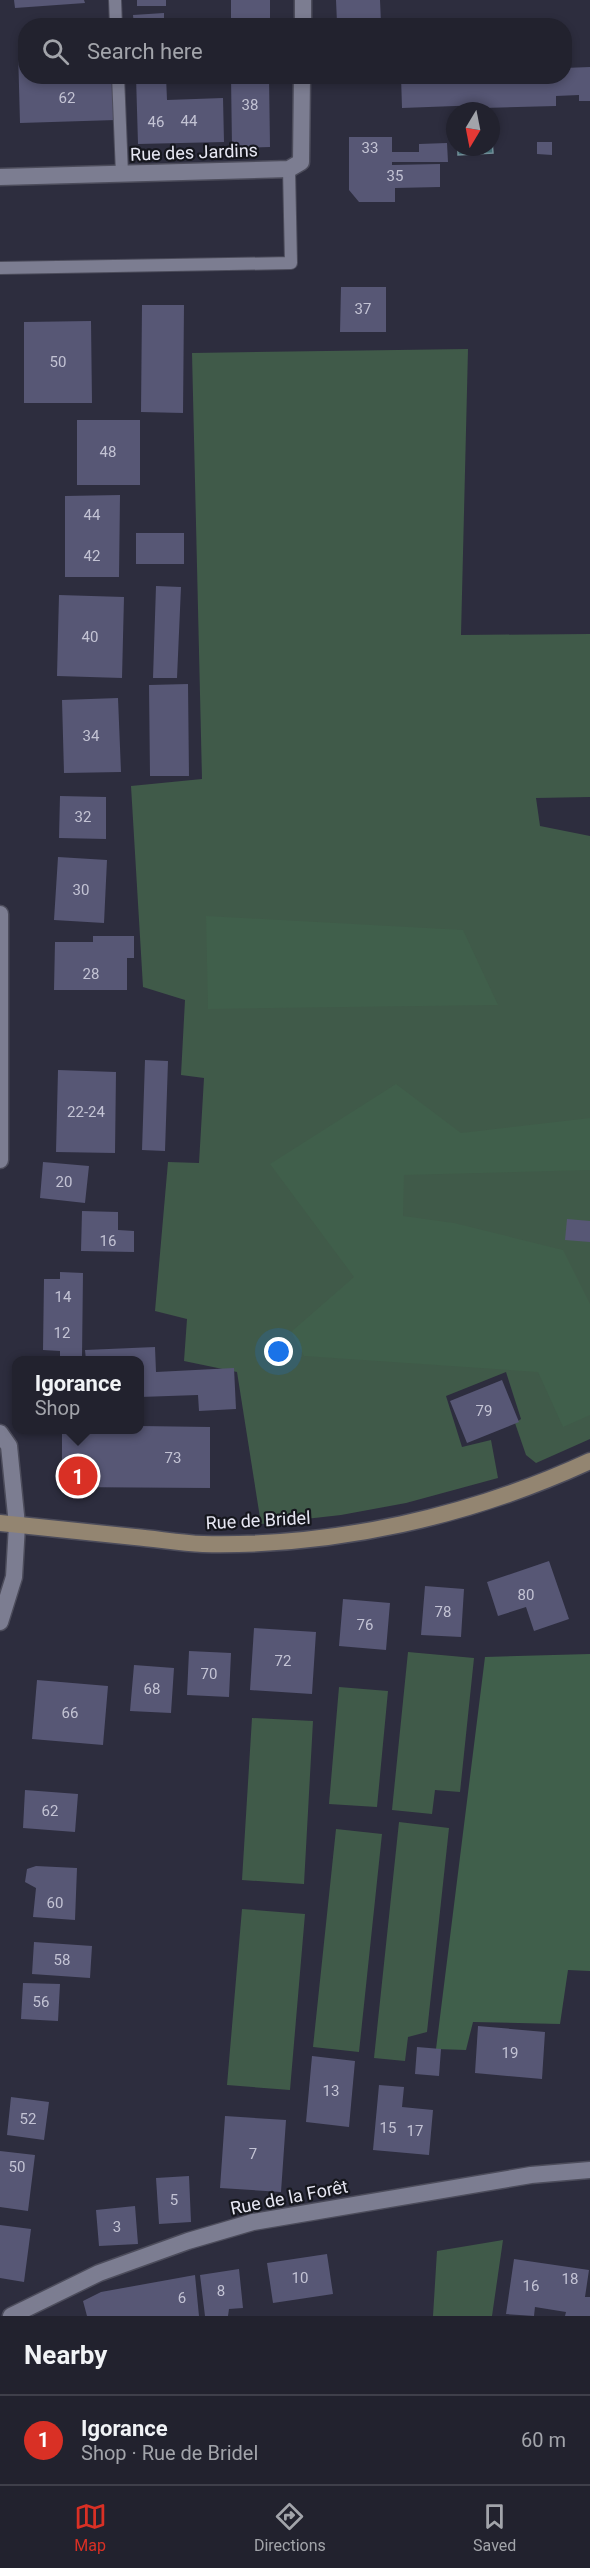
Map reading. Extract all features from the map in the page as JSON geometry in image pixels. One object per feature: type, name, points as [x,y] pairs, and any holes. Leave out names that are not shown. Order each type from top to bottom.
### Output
[{"type":"main road","name":"Rue de Bridel","points":[[8,1524],[203,1544],[288,1541],[371,1531],[450,1512],[522,1489],[590,1461]]},
{"type":"street","points":[[303,0],[303,18]]},
{"type":"street","points":[[289,170],[302,162],[302,84]]},
{"type":"street","name":"Rue des Jardins","points":[[0,177],[289,170]]},
{"type":"street","points":[[0,914],[0,1160]]},
{"type":"street","points":[[0,1433],[9,1446],[8,1524],[14,1577],[0,1622]]},
{"type":"street","name":"Rue de la Forêt","points":[[10,2316],[99,2273],[188,2241],[252,2222],[531,2175],[590,2170]]},
{"type":"lane","points":[[115,0],[116,18]]},
{"type":"lane","points":[[118,84],[123,174]]},
{"type":"lane","points":[[0,268],[291,263],[289,170]]},
{"type":"shaded area","points":[[468,349],[461,635],[590,634],[590,797],[536,798],[540,826],[590,836],[590,1439],[536,1463],[526,1455],[515,1423],[521,1419],[506,1372],[446,1396],[462,1447],[491,1440],[498,1478],[406,1503],[341,1515],[261,1524],[237,1372],[184,1361],[187,1319],[155,1311],[168,1162],[199,1163],[204,1078],[181,1075],[185,1000],[143,987],[131,786],[202,779],[192,353]]},
{"type":"shaded area","points":[[206,916],[463,930],[498,1005],[208,1009]]},
{"type":"shaded area","points":[[396,1084],[461,1133],[590,1118],[590,1170],[404,1175],[403,1216],[454,1223],[563,1250],[590,1304],[590,1415],[563,1427],[538,1372],[304,1356],[291,1332],[354,1277],[270,1164]]},
{"type":"shaded area","points":[[408,1652],[474,1658],[460,1792],[435,1790],[432,1814],[392,1810]]},
{"type":"shaded area","points":[[590,1654],[590,1971],[568,1970],[560,2024],[473,2022],[466,2050],[436,2049],[485,1657]]},
{"type":"shaded area","points":[[339,1687],[388,1691],[377,1807],[329,1804]]},
{"type":"shaded area","points":[[252,1718],[313,1721],[304,1884],[242,1880]]},
{"type":"shaded area","points":[[399,1822],[449,1828],[427,2032],[408,2037],[405,2061],[374,2058]]},
{"type":"shaded area","points":[[336,1829],[382,1834],[359,2052],[313,2047]]},
{"type":"shaded area","points":[[242,1909],[305,1914],[290,2090],[227,2085]]},
{"type":"shaded area","points":[[503,2240],[492,2316],[433,2316],[437,2251]]},
{"type":"building","points":[[14,0],[84,0],[85,3],[15,8]]},
{"type":"building","points":[[137,0],[166,0],[166,6],[137,6]]},
{"type":"building","points":[[231,0],[270,0],[270,18],[231,18]]},
{"type":"building","points":[[336,0],[380,0],[381,18],[337,18]]},
{"type":"building","points":[[164,13],[164,18],[133,18],[133,15]]},
{"type":"building","points":[[590,67],[590,101],[579,101],[579,95],[556,96],[556,106],[500,108],[500,102],[446,102],[446,106],[402,108],[401,84],[572,84],[572,68]]},
{"type":"building","points":[[19,84],[115,84],[116,120],[20,123]]},
{"type":"building","points":[[136,84],[166,84],[167,100],[223,98],[224,142],[138,144]]},
{"type":"building","points":[[231,84],[269,84],[270,147],[232,148]]},
{"type":"building","points":[[349,137],[392,137],[392,152],[419,152],[419,144],[446,143],[448,162],[392,162],[392,165],[440,164],[440,187],[395,188],[395,202],[359,202],[349,190]]},
{"type":"building","points":[[537,142],[552,142],[552,155],[537,154]]},
{"type":"building","points":[[341,287],[386,287],[386,332],[340,332]]},
{"type":"building","points":[[142,305],[184,305],[183,413],[141,412]]},
{"type":"building","points":[[91,321],[92,403],[24,403],[24,322]]},
{"type":"building","points":[[77,420],[140,420],[140,485],[77,485]]},
{"type":"building","points":[[120,495],[119,577],[65,577],[65,496]]},
{"type":"building","points":[[136,533],[184,533],[184,564],[136,564]]},
{"type":"building","points":[[156,586],[181,587],[177,678],[153,678]]},
{"type":"building","points":[[59,595],[124,597],[122,678],[57,676]]},
{"type":"building","points":[[188,684],[189,776],[150,776],[149,685]]},
{"type":"building","points":[[118,698],[121,772],[64,773],[62,700]]},
{"type":"building","points":[[60,796],[106,797],[106,839],[59,838]]},
{"type":"building","points":[[58,857],[107,860],[104,923],[54,920]]},
{"type":"building","points":[[93,936],[134,936],[134,958],[127,958],[127,990],[54,990],[55,942],[93,942]]},
{"type":"building","points":[[145,1060],[168,1061],[165,1151],[142,1150]]},
{"type":"building","points":[[58,1070],[116,1072],[115,1153],[56,1152]]},
{"type":"building","points":[[43,1162],[89,1166],[85,1203],[40,1198]]},
{"type":"building","points":[[82,1211],[118,1212],[118,1230],[134,1231],[134,1252],[81,1251]]},
{"type":"building","points":[[567,1219],[590,1221],[590,1242],[565,1240]]},
{"type":"building","points":[[60,1272],[83,1273],[82,1356],[60,1356],[60,1351],[43,1350],[44,1279],[60,1279]]},
{"type":"building","points":[[155,1347],[156,1372],[234,1368],[236,1409],[199,1411],[198,1395],[144,1397],[144,1356],[86,1356],[85,1350]]},
{"type":"building","points":[[502,1380],[519,1422],[467,1443],[450,1401]]},
{"type":"building","points":[[144,1426],[210,1427],[210,1488],[62,1487],[62,1434],[144,1434]]},
{"type":"building","points":[[549,1561],[569,1619],[534,1631],[526,1607],[498,1616],[487,1582]]},
{"type":"building","points":[[425,1586],[464,1589],[461,1637],[421,1635]]},
{"type":"building","points":[[343,1599],[390,1603],[386,1650],[339,1646]]},
{"type":"building","points":[[254,1628],[316,1632],[312,1694],[250,1690]]},
{"type":"building","points":[[189,1651],[231,1653],[229,1697],[187,1695]]},
{"type":"building","points":[[134,1665],[174,1668],[171,1713],[130,1711]]},
{"type":"building","points":[[37,1680],[108,1686],[103,1745],[32,1739]]},
{"type":"building","points":[[25,1790],[78,1794],[75,1832],[23,1828]]},
{"type":"building","points":[[36,1866],[77,1868],[75,1920],[33,1917],[36,1888],[25,1882],[27,1869]]},
{"type":"building","points":[[34,1942],[92,1946],[90,1978],[32,1974]]},
{"type":"building","points":[[23,1983],[60,1984],[58,2021],[21,2019]]},
{"type":"building","points":[[478,2026],[545,2032],[542,2079],[475,2073]]},
{"type":"building","points":[[417,2047],[441,2049],[439,2076],[415,2074]]},
{"type":"building","points":[[312,2056],[355,2061],[349,2127],[306,2122]]},
{"type":"building","points":[[379,2085],[404,2087],[402,2107],[433,2110],[429,2155],[373,2150]]},
{"type":"building","points":[[11,2097],[49,2102],[44,2140],[7,2135]]},
{"type":"building","points":[[225,2116],[286,2120],[281,2192],[220,2188]]},
{"type":"building","points":[[0,2151],[35,2155],[28,2211],[0,2207]]},
{"type":"building","points":[[189,2176],[191,2222],[159,2224],[156,2178]]},
{"type":"building","points":[[135,2206],[138,2244],[99,2246],[96,2210]]},
{"type":"building","points":[[0,2225],[31,2229],[24,2282],[0,2278]]},
{"type":"building","points":[[327,2254],[333,2294],[273,2303],[267,2263]]},
{"type":"building","points":[[514,2259],[589,2270],[585,2297],[590,2297],[590,2316],[565,2316],[566,2312],[535,2307],[534,2316],[506,2314]]},
{"type":"building","points":[[239,2269],[243,2308],[229,2309],[228,2316],[205,2316],[200,2275]]},
{"type":"building","points":[[195,2275],[199,2316],[87,2316],[83,2301],[101,2292]]},
{"type":"place","name":"Igorance","points":[[78,1476]]}]
